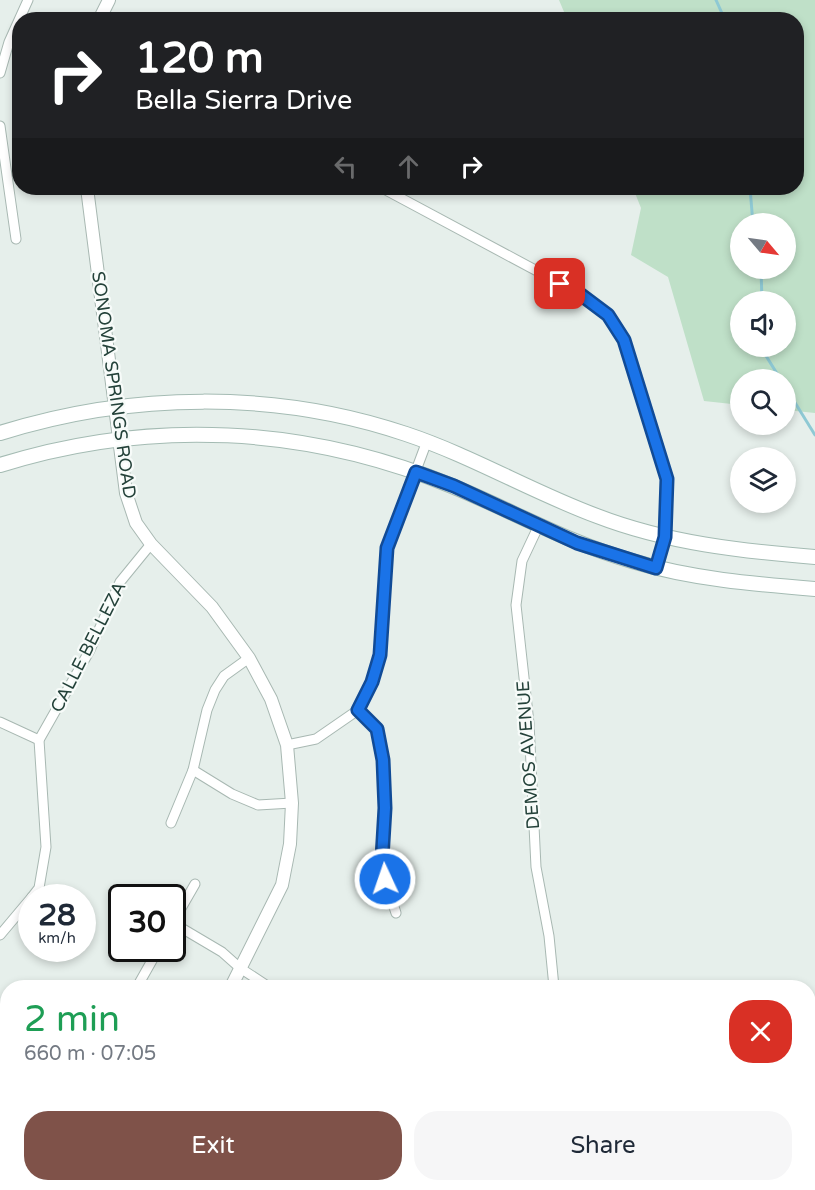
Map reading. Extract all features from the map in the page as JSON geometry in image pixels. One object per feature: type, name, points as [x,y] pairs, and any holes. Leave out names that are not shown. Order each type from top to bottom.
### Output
[{"type":"main road","points":[[0,433],[67,416],[117,408],[199,402],[275,405],[351,418],[427,441],[476,460],[544,494],[596,516],[665,537],[725,548],[815,556]]},
{"type":"main road","points":[[0,465],[53,450],[119,438],[192,434],[277,438],[344,450],[416,472],[454,486],[538,527],[594,550],[656,568],[724,581],[815,589]]},
{"type":"street","points":[[0,73],[12,37]]},
{"type":"street","points":[[0,126],[16,239]]},
{"type":"street","name":"SONOMA SPRINGS ROAD","points":[[88,195],[117,408],[126,493],[136,523],[151,544],[212,607],[249,658],[271,699],[287,745],[292,802],[290,844],[282,885],[234,980]]},
{"type":"street","points":[[395,195],[580,294],[608,315],[624,340],[667,479],[665,537],[656,568]]},
{"type":"street","points":[[287,745],[316,739],[358,710],[372,682],[380,655],[387,548],[427,441]]},
{"type":"street","name":"DEMOS AVENUE","points":[[538,527],[522,561],[516,611],[529,723],[536,867],[549,936],[553,980]]},
{"type":"street","name":"CALLE BELLEZA","points":[[39,740],[90,650],[120,582],[151,544]]},
{"type":"street","points":[[171,823],[193,770],[207,710],[215,690],[224,676],[249,658]]},
{"type":"street","points":[[358,710],[377,729],[383,760],[385,808],[383,869],[396,913]]},
{"type":"street","points":[[0,722],[39,740],[46,847],[40,884]]},
{"type":"street","points":[[193,770],[232,794],[258,805],[292,802]]},
{"type":"street","points":[[186,901],[195,885]]},
{"type":"street","points":[[0,935],[18,914]]},
{"type":"street","points":[[186,931],[222,952],[258,980]]},
{"type":"street","points":[[141,980],[151,962]]},
{"type":"green space","points":[[559,0],[815,0],[815,413],[796,411],[796,369],[730,369],[730,404],[704,401],[668,277],[631,255],[641,208],[636,195],[804,195],[804,12],[564,12]]},
{"type":"waterway","points":[[716,0],[721,12]]},
{"type":"waterway","points":[[751,195],[752,213]]},
{"type":"waterway","points":[[761,279],[762,291]]},
{"type":"waterway","points":[[767,357],[774,369]]},
{"type":"waterway","points":[[796,404],[815,435]]},
{"type":"route","points":[[385,879],[382,858],[385,808],[383,760],[377,729],[358,710],[372,682],[380,655],[387,548],[416,472],[454,486],[538,527],[594,550],[656,568],[665,537],[667,479],[624,340],[608,315],[580,294],[560,284]]}]
